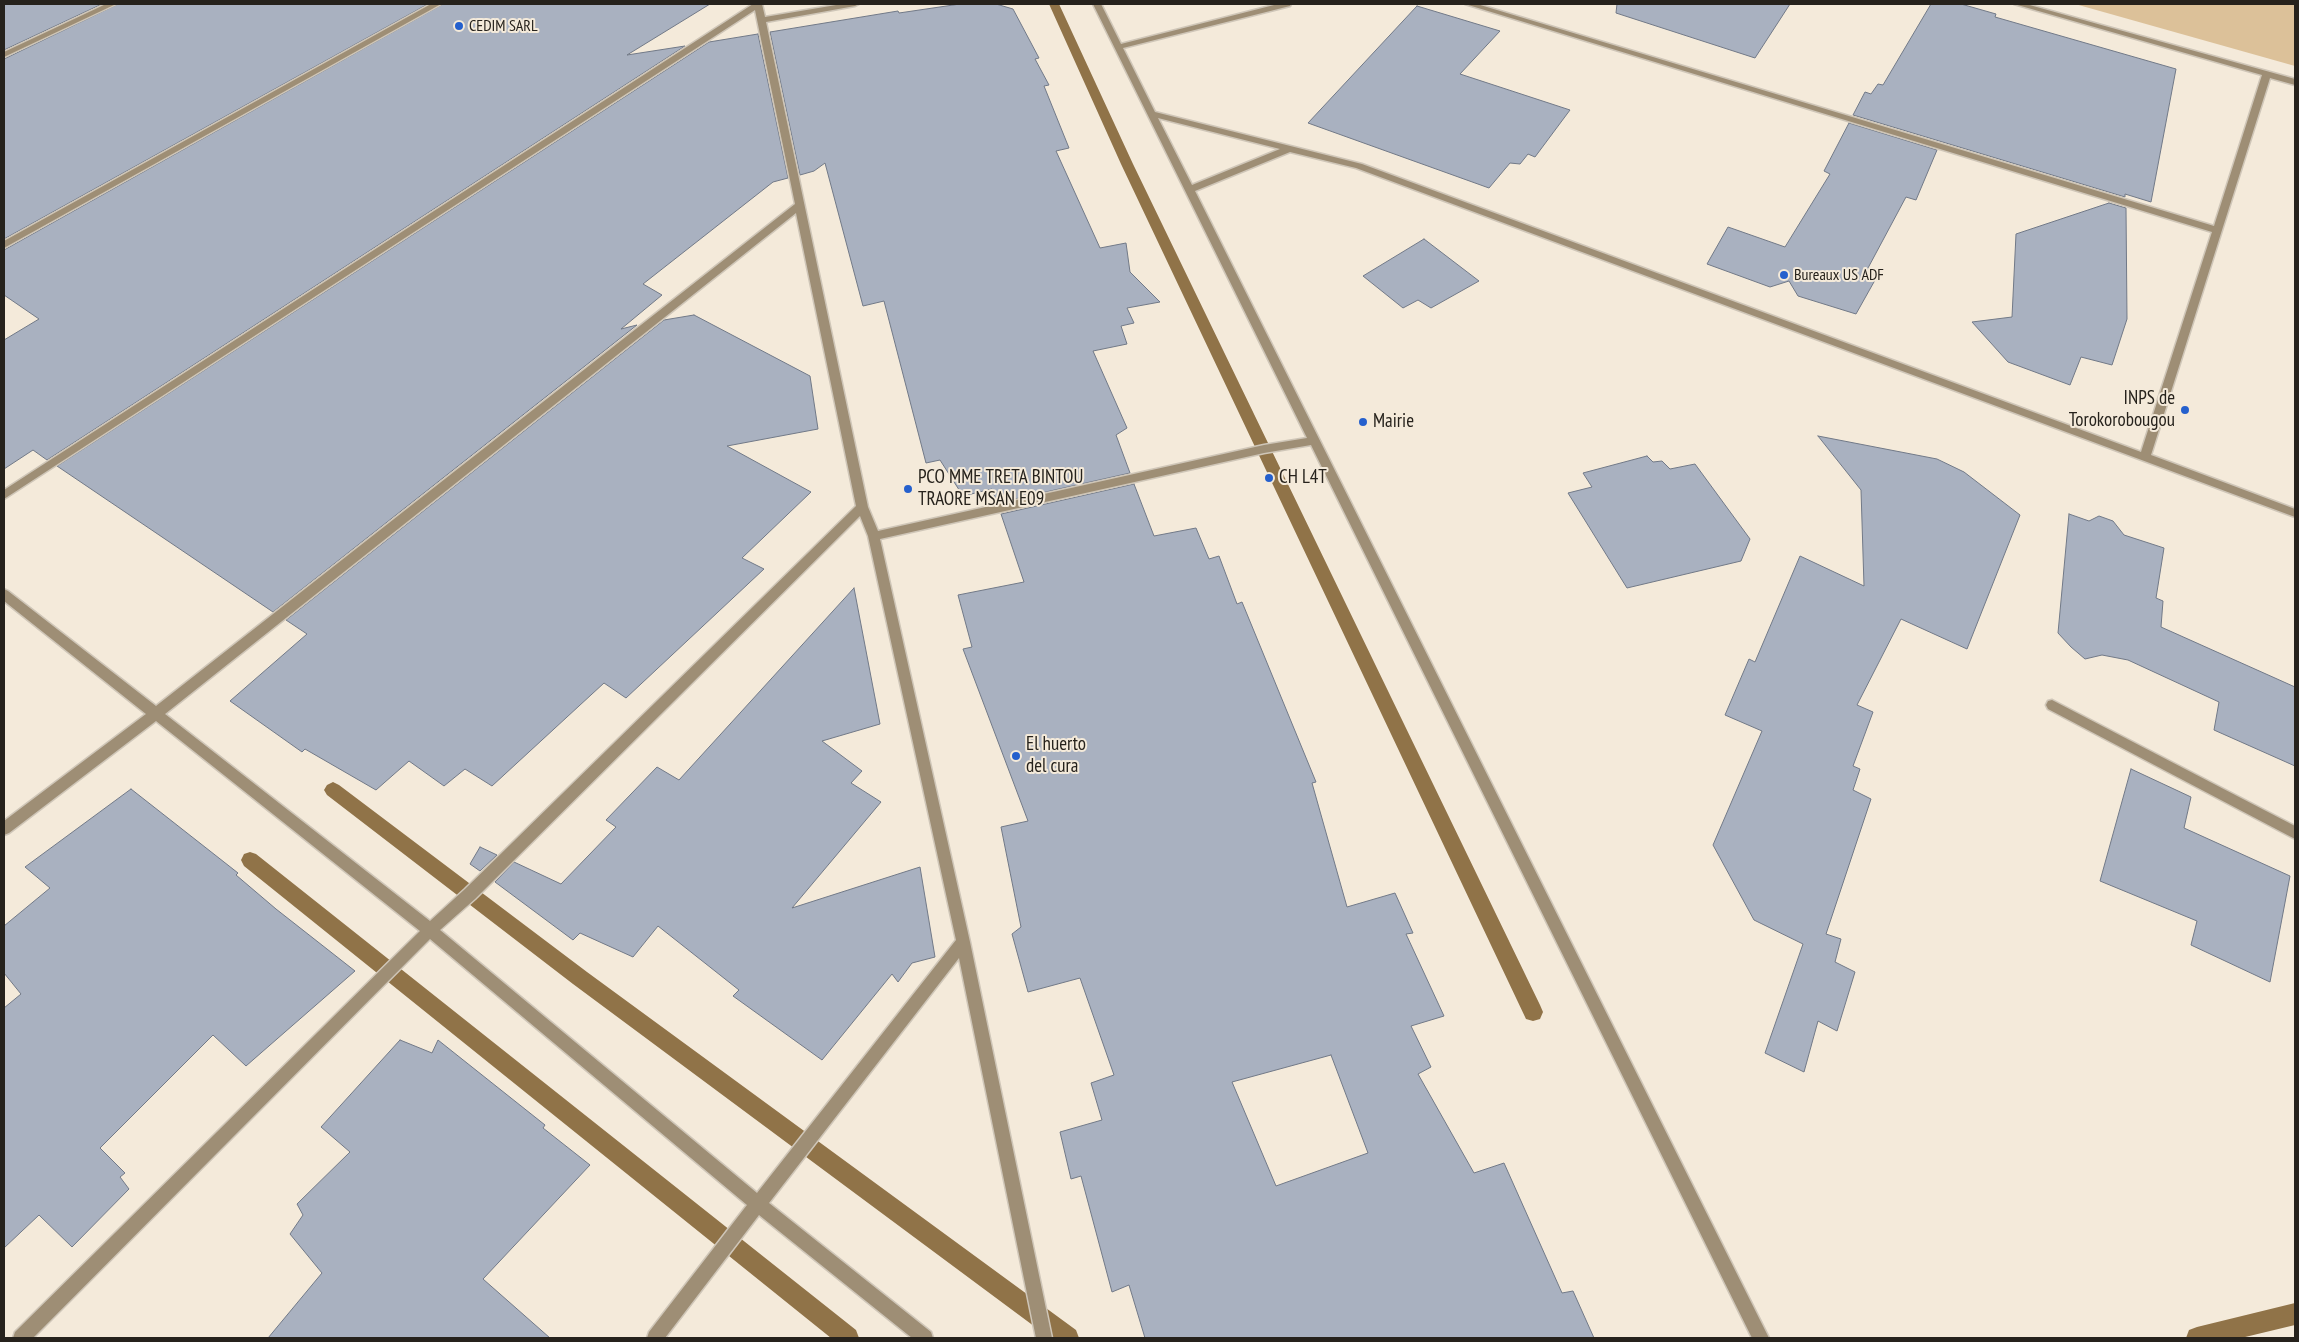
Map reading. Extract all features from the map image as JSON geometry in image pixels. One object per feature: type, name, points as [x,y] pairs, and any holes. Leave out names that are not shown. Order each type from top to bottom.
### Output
[{"type":"street","points":[[4,55],[112,4]]},
{"type":"street","points":[[4,245],[437,4]]},
{"type":"street","points":[[4,495],[758,4],[862,507],[874,536],[963,942],[1044,1338]]},
{"type":"street","points":[[762,20],[855,4]]},
{"type":"street","points":[[1097,4],[1761,1338]]},
{"type":"street","points":[[1119,47],[1287,4]]},
{"type":"street","points":[[1469,4],[2217,230]]},
{"type":"street","points":[[2018,4],[2295,82]]},
{"type":"street","points":[[2145,457],[2267,74]]},
{"type":"street","points":[[1152,114],[1359,166],[2295,513]]},
{"type":"street","points":[[1190,188],[1289,149]]},
{"type":"street","points":[[4,829],[157,713],[800,205]]},
{"type":"street","points":[[874,536],[1264,449],[1313,441]]},
{"type":"street","points":[[21,1338],[430,930],[470,894],[862,507]]},
{"type":"street","points":[[4,594],[430,930],[758,1204],[925,1338]]},
{"type":"street","points":[[2052,706],[2295,833]]},
{"type":"street","points":[[655,1338],[963,942]]},
{"type":"shaded area","points":[[2075,4],[2295,4],[2295,66]]},
{"type":"building","points":[[4,4],[102,4],[4,50]]},
{"type":"building","points":[[118,4],[428,4],[4,239],[4,59]]},
{"type":"building","points":[[443,4],[710,4],[627,55],[685,46],[47,460],[33,450],[4,469],[4,340],[39,319],[4,295],[4,250]]},
{"type":"building","points":[[960,4],[996,4],[1013,9],[1039,58],[1035,59],[1049,85],[1044,86],[1069,148],[1056,151],[1100,248],[1126,243],[1130,272],[1160,302],[1127,308],[1134,323],[1121,326],[1127,344],[1093,351],[1127,428],[1116,435],[1130,473],[997,503],[992,489],[963,496],[940,460],[926,463],[884,301],[863,306],[825,163],[814,171],[800,175],[770,32],[898,11],[899,13]]},
{"type":"building","points":[[1617,4],[1790,4],[1755,58],[1616,13]]},
{"type":"building","points":[[1931,4],[1961,4],[1996,14],[1995,17],[2176,69],[2151,202],[2125,194],[2125,197],[1853,115],[1865,92],[1871,94],[1878,84],[1883,85]]},
{"type":"building","points":[[1417,6],[1500,31],[1460,74],[1570,110],[1535,157],[1528,154],[1520,164],[1510,163],[1489,188],[1308,123]]},
{"type":"building","points":[[758,34],[788,178],[773,182],[643,284],[662,295],[621,329],[637,325],[273,612],[57,466],[709,42]]},
{"type":"building","points":[[1849,123],[1937,150],[1916,200],[1906,197],[1868,268],[1879,273],[1856,314],[1798,296],[1789,281],[1770,287],[1707,264],[1728,227],[1785,247],[1830,174],[1824,171]]},
{"type":"building","points":[[2109,203],[2126,208],[2127,319],[2112,365],[2081,357],[2070,385],[2008,362],[1972,322],[2012,317],[2016,234]]},
{"type":"building","points":[[1424,239],[1479,281],[1431,308],[1418,300],[1403,308],[1363,276]]},
{"type":"building","points":[[694,315],[810,376],[818,429],[727,446],[811,492],[742,558],[764,569],[626,698],[604,683],[492,786],[465,769],[444,786],[409,761],[376,790],[305,749],[302,752],[230,701],[307,634],[286,620],[664,320]]},
{"type":"building","points":[[1818,436],[1937,459],[1964,472],[2020,515],[1967,649],[1901,619],[1857,705],[1873,712],[1853,766],[1860,769],[1853,790],[1871,799],[1826,934],[1841,939],[1835,962],[1855,972],[1837,1031],[1818,1021],[1804,1072],[1765,1053],[1803,944],[1754,920],[1713,845],[1762,731],[1725,715],[1749,659],[1755,662],[1800,556],[1864,586],[1861,490]]},
{"type":"building","points":[[1647,456],[1653,462],[1662,461],[1670,469],[1695,464],[1750,539],[1741,561],[1627,588],[1568,493],[1592,487],[1583,473]]},
{"type":"building","points":[[1134,484],[1154,536],[1196,528],[1209,559],[1219,556],[1237,604],[1242,602],[1316,782],[1312,783],[1347,907],[1395,893],[1413,933],[1406,934],[1444,1016],[1411,1026],[1431,1067],[1418,1074],[1474,1173],[1504,1163],[1562,1293],[1573,1291],[1594,1338],[1145,1338],[1129,1285],[1112,1292],[1081,1176],[1071,1179],[1060,1132],[1102,1120],[1091,1083],[1114,1075],[1080,978],[1028,992],[1012,934],[1021,927],[1001,827],[1028,821],[963,649],[972,647],[958,595],[1024,582],[1001,514]],"holes":[[[1331,1055],[1368,1153],[1276,1186],[1232,1082]]]},
{"type":"building","points":[[2069,514],[2089,521],[2099,516],[2113,521],[2124,535],[2164,548],[2156,598],[2163,601],[2161,627],[2295,687],[2295,766],[2214,730],[2219,702],[2128,660],[2102,655],[2085,659],[2058,633]]},
{"type":"building","points":[[854,588],[880,724],[822,741],[862,771],[851,783],[881,802],[792,908],[920,867],[935,957],[912,963],[898,982],[892,974],[822,1060],[733,996],[739,990],[658,926],[633,957],[580,933],[573,940],[495,882],[514,862],[561,884],[616,827],[606,820],[657,767],[679,780]]},
{"type":"building","points":[[2131,769],[2191,797],[2184,828],[2290,876],[2270,982],[2191,945],[2197,921],[2100,881]]},
{"type":"building","points":[[131,789],[238,873],[236,875],[276,909],[355,971],[246,1066],[213,1035],[100,1148],[125,1173],[120,1177],[129,1189],[72,1247],[39,1215],[4,1248],[4,1008],[21,994],[4,973],[4,926],[50,888],[25,867]]},
{"type":"building","points":[[480,847],[497,855],[480,871],[470,864]]},
{"type":"building","points":[[400,1040],[432,1053],[438,1040],[545,1125],[543,1128],[590,1165],[483,1279],[550,1338],[268,1338],[322,1273],[290,1234],[303,1215],[297,1204],[350,1152],[321,1127]]},
{"type":"waterway","points":[[1054,4],[1127,164],[1533,1012]]},
{"type":"waterway","points":[[333,790],[580,978],[1068,1338]]},
{"type":"waterway","points":[[250,860],[848,1338]]},
{"type":"waterway","points":[[2197,1338],[2295,1314]]},
{"type":"place","name":"CEDIM SARL","points":[[459,26]]},
{"type":"place","name":"Bureaux US ADF","points":[[1784,275]]},
{"type":"place","name":"INPS de Torokorobougou","points":[[2185,410]]},
{"type":"place","name":"Mairie","points":[[1363,422]]},
{"type":"place","name":"CH L4T","points":[[1269,478]]},
{"type":"place","name":"PCO MME TRETA BINTOU TRAORE MSAN E09","points":[[908,489]]},
{"type":"place","name":"El huerto del cura","points":[[1016,756]]}]
